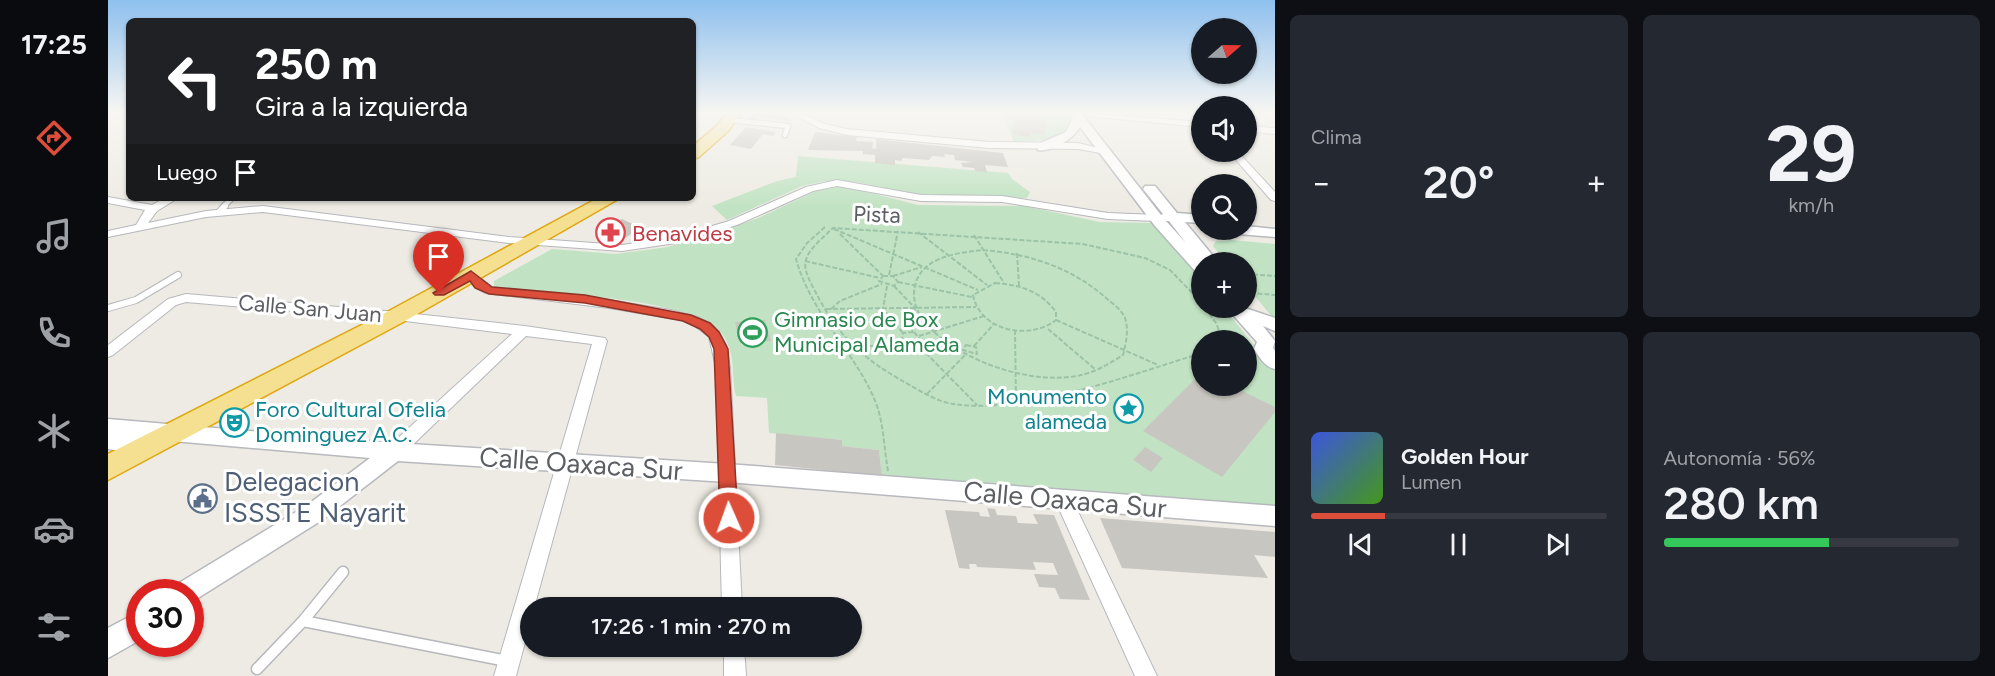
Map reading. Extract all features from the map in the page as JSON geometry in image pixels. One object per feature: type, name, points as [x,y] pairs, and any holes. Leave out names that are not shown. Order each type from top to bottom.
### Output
[{"type":"highway","points":[[108,468],[144,447],[397,316],[605,201]]},
{"type":"main road","points":[[1042,147],[1047,145]]},
{"type":"main road","points":[[1101,145],[1199,252]]},
{"type":"main road","points":[[1103,145],[1172,224],[1191,253]]},
{"type":"main road","points":[[1172,224],[1191,221]]},
{"type":"main road","points":[[1172,224],[1191,226]]},
{"type":"main road","points":[[1257,224],[1275,226]]},
{"type":"main road","points":[[1257,232],[1275,233]]},
{"type":"main road","points":[[1251,318],[1272,343]]},
{"type":"main road","name":"Calle Oaxaca Sur","points":[[108,426],[394,452],[566,465],[727,473],[1275,516]]},
{"type":"main road","points":[[108,441],[144,447]]},
{"type":"main road","points":[[204,582],[314,513],[394,452]]},
{"type":"main road","points":[[108,644],[126,633]]},
{"type":"street","points":[[984,145],[1078,146],[1106,151]]},
{"type":"street","points":[[1243,162],[1275,198]]},
{"type":"street","points":[[108,234],[219,212],[263,209],[531,240],[622,248],[652,245],[733,223],[810,189],[837,183],[921,198],[1002,199],[1172,224]]},
{"type":"street","points":[[108,200],[153,208]]},
{"type":"street","points":[[141,227],[143,218],[153,208],[167,201]]},
{"type":"street","points":[[471,275],[480,285],[489,290],[585,299],[687,318],[705,326],[714,335],[721,349],[732,597]]},
{"type":"street","name":"Calle San Juan","points":[[108,352],[172,302],[186,298],[397,316],[600,341],[566,465]]},
{"type":"street","points":[[394,452],[525,330]]},
{"type":"street","points":[[506,669],[566,465]]},
{"type":"street","points":[[1064,500],[1146,676]]},
{"type":"street","points":[[734,657],[735,676]]},
{"type":"lane","points":[[219,212],[229,201]]},
{"type":"lane","points":[[108,308],[146,296],[178,275]]},
{"type":"lane","points":[[257,669],[303,621],[342,572]]},
{"type":"lane","points":[[303,621],[506,669]]},
{"type":"path","points":[[825,227],[807,243],[796,260],[798,270],[822,317],[872,394],[880,412],[890,485]]},
{"type":"path","points":[[833,228],[883,276]]},
{"type":"path","name":"Pista","points":[[805,261],[810,249],[833,228],[974,235],[1083,244],[1145,258],[1170,270],[1191,292]]},
{"type":"path","points":[[889,275],[898,230]]},
{"type":"path","points":[[917,231],[987,285]]},
{"type":"path","points":[[838,232],[978,290]]},
{"type":"path","points":[[974,235],[1004,284]]},
{"type":"path","points":[[894,286],[933,332],[967,353],[1014,370],[1042,375],[1076,377],[1096,370],[1123,355],[1128,332],[1123,314],[1101,292],[1066,271],[1040,259],[1017,253],[983,250],[948,255],[924,266],[880,278],[805,261],[805,273],[825,309],[855,349],[876,366],[927,394],[951,404],[978,406],[1016,404],[1098,385],[1191,356]]},
{"type":"path","points":[[1017,253],[1020,286]]},
{"type":"path","points":[[912,332],[915,308],[913,285],[924,266]]},
{"type":"path","points":[[1257,275],[1275,276]]},
{"type":"path","points":[[893,276],[898,282],[973,297]]},
{"type":"path","points":[[880,278],[882,284]]},
{"type":"path","points":[[831,309],[840,301],[882,284],[894,286],[898,282]]},
{"type":"path","points":[[987,285],[1020,286],[1043,297],[1051,304],[1056,312],[1056,320],[1048,328],[1028,332],[1015,330],[995,323],[984,316],[976,307],[973,297],[978,290],[987,285]]},
{"type":"path","points":[[882,309],[887,286]]},
{"type":"path","points":[[1257,293],[1275,295]]},
{"type":"path","points":[[825,309],[976,307]]},
{"type":"path","points":[[882,309],[903,333]]},
{"type":"path","points":[[903,333],[912,332],[919,336],[984,316]]},
{"type":"path","points":[[1056,320],[1158,365]]},
{"type":"path","points":[[967,353],[963,347],[974,346],[995,323]]},
{"type":"path","points":[[1048,328],[1096,370]]},
{"type":"path","points":[[1015,330],[1016,404]]},
{"type":"path","points":[[902,339],[903,333]]},
{"type":"path","points":[[916,343],[920,339],[919,336]]},
{"type":"path","points":[[855,349],[902,339],[916,343],[978,406]]},
{"type":"path","points":[[967,353],[977,354],[978,351],[974,346]]},
{"type":"path","points":[[927,394],[967,353]]},
{"type":"green space","points":[[798,156],[1008,173],[1012,179],[1030,192],[1027,198],[925,196],[856,182],[826,181],[802,186],[727,220],[712,206],[777,181],[796,177]]},
{"type":"green space","points":[[843,186],[918,205],[1024,206],[1100,222],[1156,223],[1191,267],[1191,318],[1232,318],[1242,330],[1191,330],[1191,396],[1257,396],[1257,349],[1275,371],[1275,509],[882,476],[879,450],[842,446],[842,440],[769,433],[767,398],[736,396],[732,357],[727,342],[723,335],[708,322],[683,312],[652,305],[494,286],[494,281],[552,249],[616,254],[668,247],[756,219],[816,191]]},
{"type":"green space","points":[[1232,240],[1275,244],[1275,320],[1257,299],[1257,252],[1218,252],[1213,246],[1216,241]]},
{"type":"building","points":[[730,145],[755,145],[751,149]]},
{"type":"building","points":[[810,145],[873,145],[872,148],[876,149],[876,145],[926,145],[1003,153],[1008,167],[985,165],[987,172],[975,171],[974,168],[963,167],[961,163],[973,162],[955,160],[954,155],[944,154],[945,157],[932,156],[929,160],[902,158],[902,161],[895,160],[895,165],[875,163],[875,155],[863,154],[863,151],[808,150]]},
{"type":"building","points":[[622,219],[641,228],[615,244],[596,234]]},
{"type":"building","name":"Gimnasio de Box Municipal Alameda","points":[[765,320],[771,341],[740,343],[735,322]]},
{"type":"building","points":[[1191,383],[1191,396],[1252,396],[1275,407],[1275,412],[1222,477],[1143,431]]},
{"type":"building","points":[[776,433],[842,440],[842,446],[879,450],[882,476],[775,465]]},
{"type":"building","points":[[1145,447],[1163,458],[1151,472],[1133,460]]},
{"type":"building","points":[[987,508],[995,509],[997,515],[1016,516],[1018,523],[1038,524],[1033,514],[1054,515],[1090,600],[1060,599],[1055,588],[1039,587],[1034,574],[1058,575],[1053,563],[1033,562],[1036,570],[977,567],[976,564],[969,564],[970,569],[959,568],[945,510],[979,512],[980,516],[990,517]]},
{"type":"building","points":[[1100,518],[1275,532],[1275,557],[1254,555],[1268,578],[1122,568]]},
{"type":"place","name":"Benavides","points":[[611,233]]},
{"type":"place","name":"Gimnasio de Box Municipal Alameda","points":[[753,332]]},
{"type":"place","name":"Monumento alameda","points":[[1128,409]]},
{"type":"place","name":"Foro Cultural Ofelia Dominguez A.C.","points":[[234,422]]},
{"type":"place","name":"Delegacion ISSSTE Nayarit","points":[[203,498]]},
{"type":"route","points":[[439,293],[471,275],[480,285],[489,290],[585,299],[687,318],[705,326],[714,335],[721,349],[729,518]]}]
